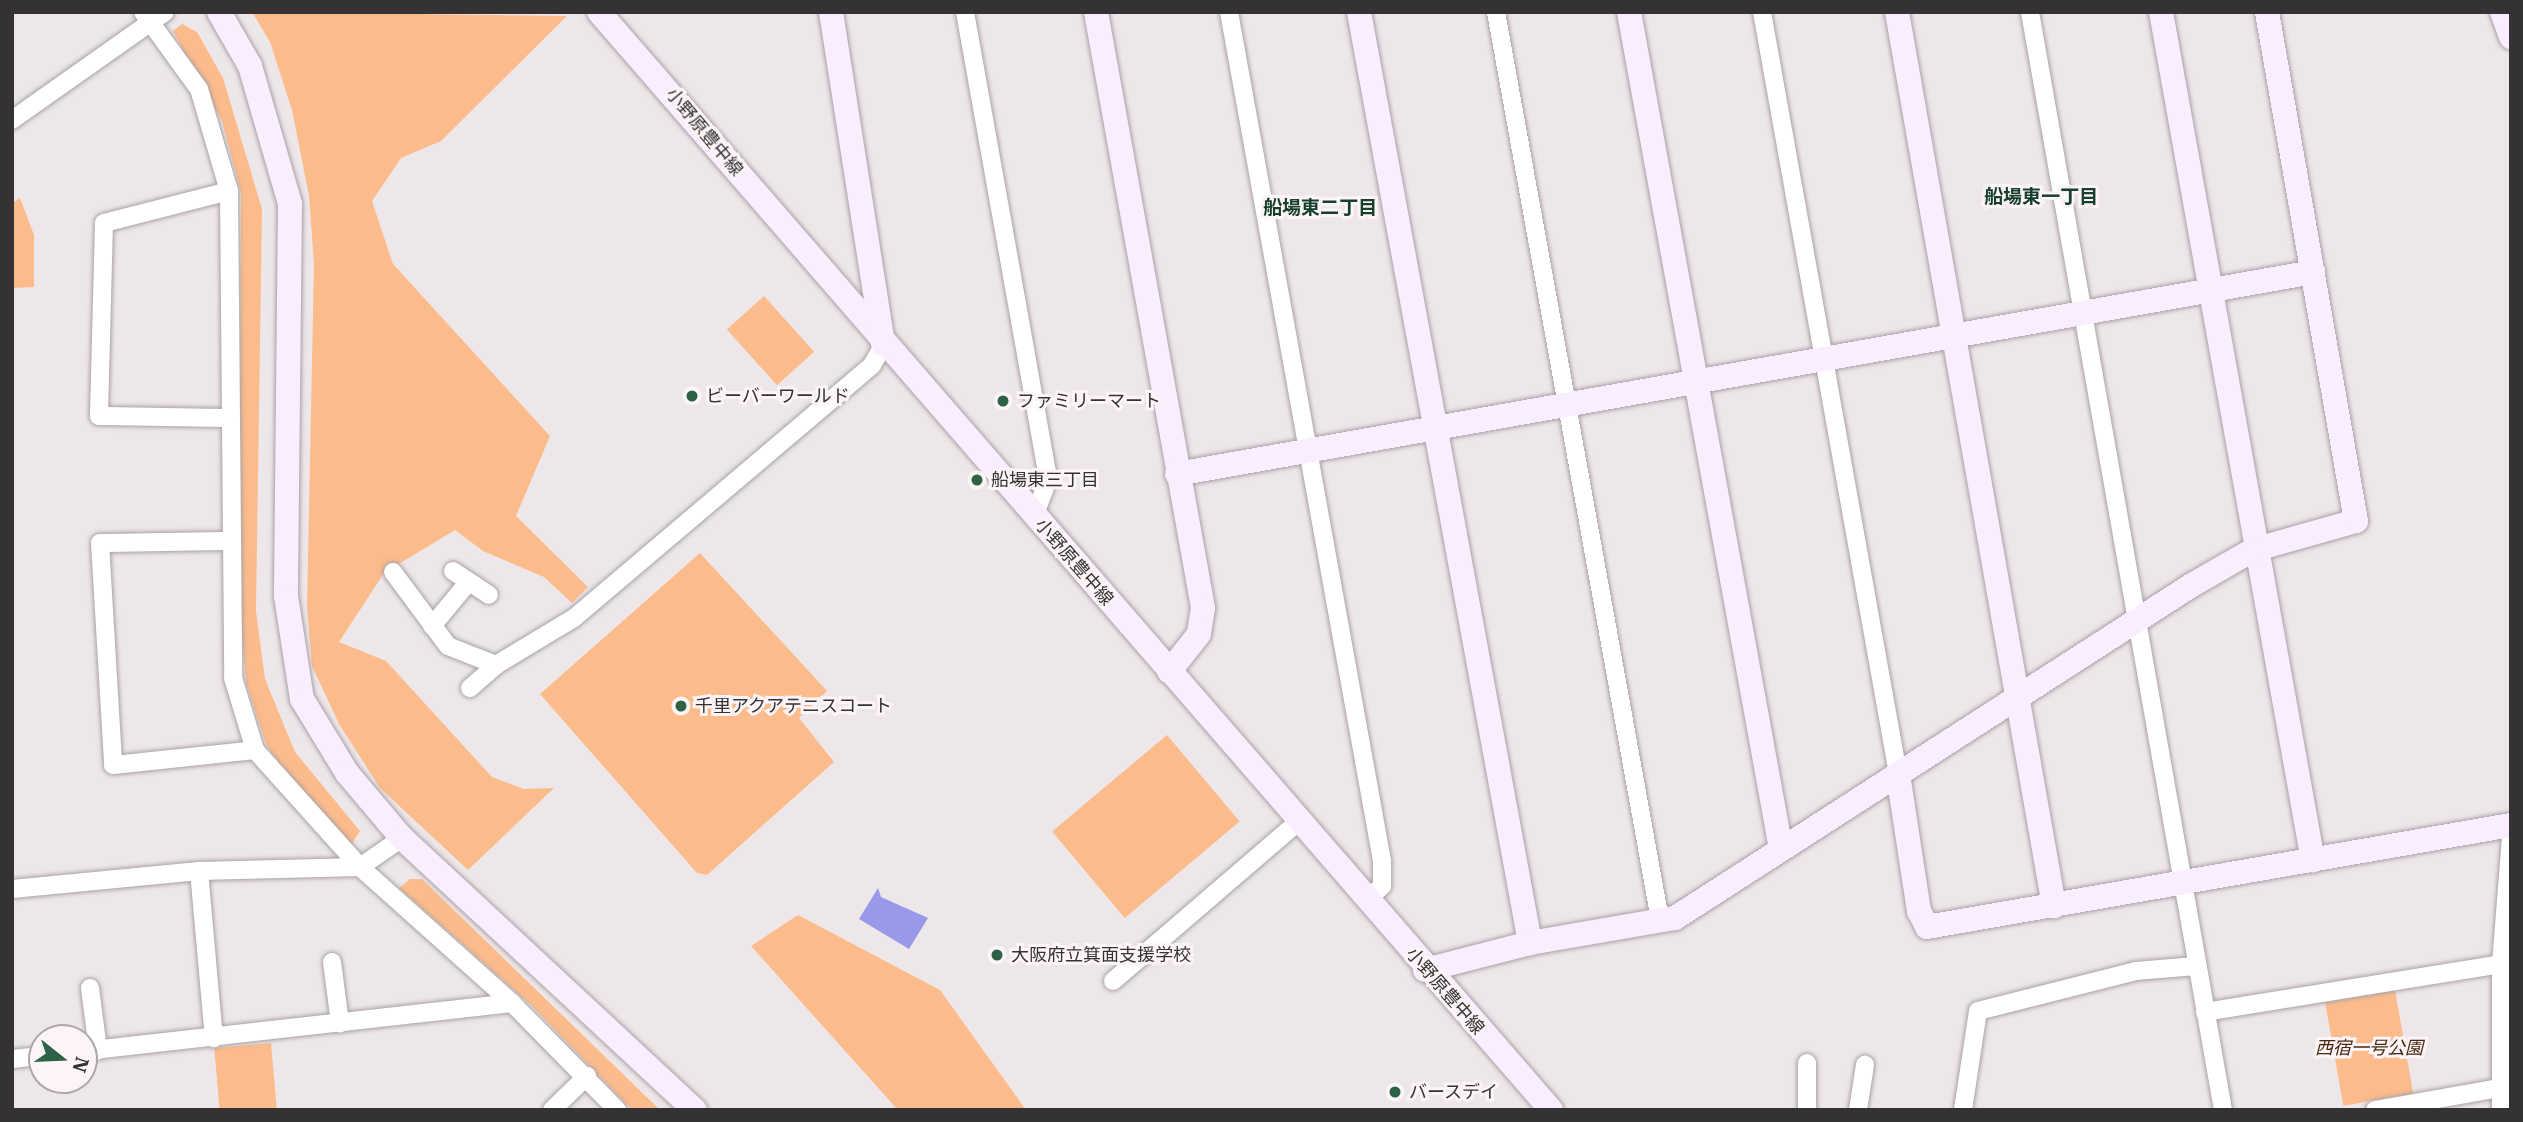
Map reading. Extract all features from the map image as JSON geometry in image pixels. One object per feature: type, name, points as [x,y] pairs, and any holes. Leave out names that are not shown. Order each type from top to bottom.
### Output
[{"type":"street","points":[[219,12],[250,66],[290,204],[286,596],[302,699],[347,773],[402,838],[695,1110]]},
{"type":"street","name":"小野原豊中線","points":[[599,12],[1034,517],[1300,820],[1425,970],[1551,1110]]},
{"type":"street","points":[[470,688],[496,665],[574,618],[872,365],[884,344],[831,12]]},
{"type":"street","points":[[965,12],[1048,480],[1034,517]]},
{"type":"street","points":[[1097,12],[1177,474],[1203,608],[1199,634],[1169,672]]},
{"type":"street","points":[[1229,12],[1311,451],[1382,861],[1381,886],[1367,900]]},
{"type":"street","points":[[1359,12],[1530,943]]},
{"type":"street","points":[[1496,12],[1660,920]]},
{"type":"street","points":[[1629,12],[1781,849]]},
{"type":"street","points":[[1762,12],[1924,926],[2181,886],[2511,825]]},
{"type":"street","points":[[1897,12],[1951,337],[2054,906]]},
{"type":"street","points":[[2030,12],[2140,619],[2181,886],[2223,1110]]},
{"type":"street","points":[[2161,12],[2253,550],[2313,861]]},
{"type":"street","points":[[1425,970],[1530,943],[1675,918],[2140,619],[2253,550],[2356,521],[2267,12]]},
{"type":"street","points":[[2501,12],[2511,37]]},
{"type":"street","points":[[12,120],[154,15],[199,89],[229,191],[229,541],[233,678],[255,750],[360,867],[512,1003],[587,1076],[617,1110]]},
{"type":"street","points":[[229,191],[104,223],[99,416],[230,418]]},
{"type":"street","points":[[1177,474],[2313,272]]},
{"type":"street","points":[[229,541],[100,543],[113,765],[255,750]]},
{"type":"street","points":[[453,571],[466,585],[489,595]]},
{"type":"street","points":[[393,572],[448,646],[496,665]]},
{"type":"street","points":[[432,626],[466,585]]},
{"type":"street","points":[[1113,981],[1300,820]]},
{"type":"street","points":[[2501,1110],[2506,1087],[2501,964],[2511,837]]},
{"type":"street","points":[[12,889],[199,871],[360,867],[402,838]]},
{"type":"street","points":[[199,871],[214,1038]]},
{"type":"street","points":[[332,962],[340,1023]]},
{"type":"street","points":[[2205,1012],[2501,964]]},
{"type":"street","points":[[1963,1110],[1978,1011],[2136,971],[2196,966]]},
{"type":"street","points":[[90,988],[91,1024]]},
{"type":"street","points":[[98,1049],[512,1003]]},
{"type":"street","points":[[1807,1063],[1807,1110]]},
{"type":"street","points":[[1858,1110],[1865,1065]]},
{"type":"street","points":[[552,1110],[587,1076]]},
{"type":"street","points":[[2375,1110],[2506,1087]]},
{"type":"green space","points":[[252,12],[567,16],[441,141],[401,158],[372,201],[393,264],[550,436],[516,516],[588,587],[572,603],[544,577],[483,551],[455,530],[384,573],[339,642],[386,661],[492,777],[524,789],[554,788],[468,870],[380,788],[339,724],[312,666],[307,607],[314,264],[309,196],[292,110],[270,42]]},
{"type":"green space","points":[[182,24],[197,32],[223,78],[262,209],[256,611],[265,679],[295,752],[360,831],[351,845],[295,787],[266,744],[246,683],[239,596],[241,193],[222,121],[173,31]]},
{"type":"green space","points":[[20,198],[34,235],[34,287],[12,288],[12,203]]},
{"type":"green space","points":[[764,296],[814,352],[777,385],[727,329]]},
{"type":"green space","name":"千里アクアテニスコート","points":[[700,553],[827,691],[799,718],[834,762],[707,875],[697,873],[540,694]]},
{"type":"green space","points":[[1167,735],[1240,822],[1125,918],[1052,831]]},
{"type":"green space","points":[[410,879],[422,879],[660,1110],[632,1110],[532,1006],[399,888]]},
{"type":"green space","points":[[798,915],[940,990],[1026,1110],[898,1110],[751,946]]},
{"type":"green space","name":"西宿一号公園","points":[[2395,990],[2413,1093],[2343,1106],[2325,1002]]},
{"type":"green space","points":[[271,1043],[277,1110],[220,1110],[214,1048]]},
{"type":"water","points":[[878,888],[881,897],[928,918],[909,949],[859,919]]},
{"type":"place","name":"ビーバーワールド","points":[[692,396]]},
{"type":"place","name":"ファミリーマート","points":[[1003,401]]},
{"type":"place","name":"船場東三丁目","points":[[977,480]]},
{"type":"place","name":"千里アクアテニスコート","points":[[681,706]]},
{"type":"place","name":"大阪府立箕面支援学校","points":[[997,955]]},
{"type":"place","name":"バースデイ","points":[[1395,1092]]},
{"type":"district","name":"船場東一丁目","points":[[2041,197]]},
{"type":"district","name":"船場東二丁目","points":[[1320,208]]}]
